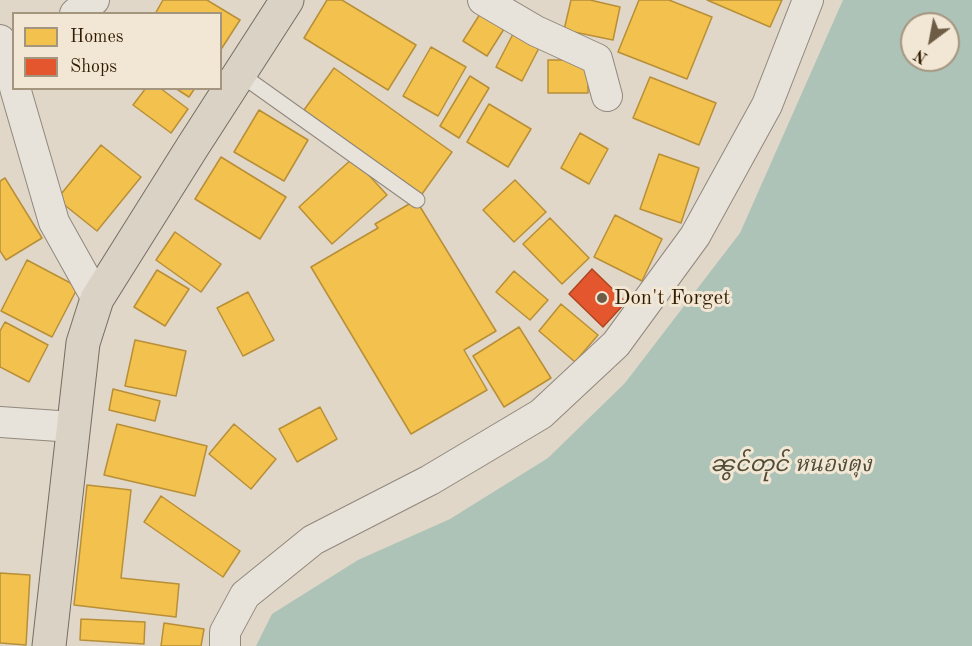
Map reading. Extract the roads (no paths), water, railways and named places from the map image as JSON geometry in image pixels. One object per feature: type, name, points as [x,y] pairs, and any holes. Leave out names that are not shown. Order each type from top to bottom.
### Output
[{"type":"highway","points":[[49,646],[83,343],[97,299],[287,0]]},
{"type":"street","points":[[77,12],[94,0]]},
{"type":"street","points":[[483,0],[536,31],[597,59],[607,96]]},
{"type":"street","points":[[225,646],[225,632],[245,595],[313,540],[430,480],[541,414],[616,344],[701,226],[767,105],[808,0]]},
{"type":"street","points":[[0,40],[12,79]]},
{"type":"street","points":[[15,90],[54,222],[97,299]]},
{"type":"street","points":[[0,422],[73,427]]},
{"type":"lane","points":[[240,74],[417,200]]},
{"type":"water","name":"ၼွင်တုင် หนองตุง","points":[[843,0],[972,0],[972,646],[256,646],[272,614],[358,560],[450,519],[548,458],[625,383],[740,233]]},
{"type":"place","name":"Don't Forget","points":[[602,298]]}]
